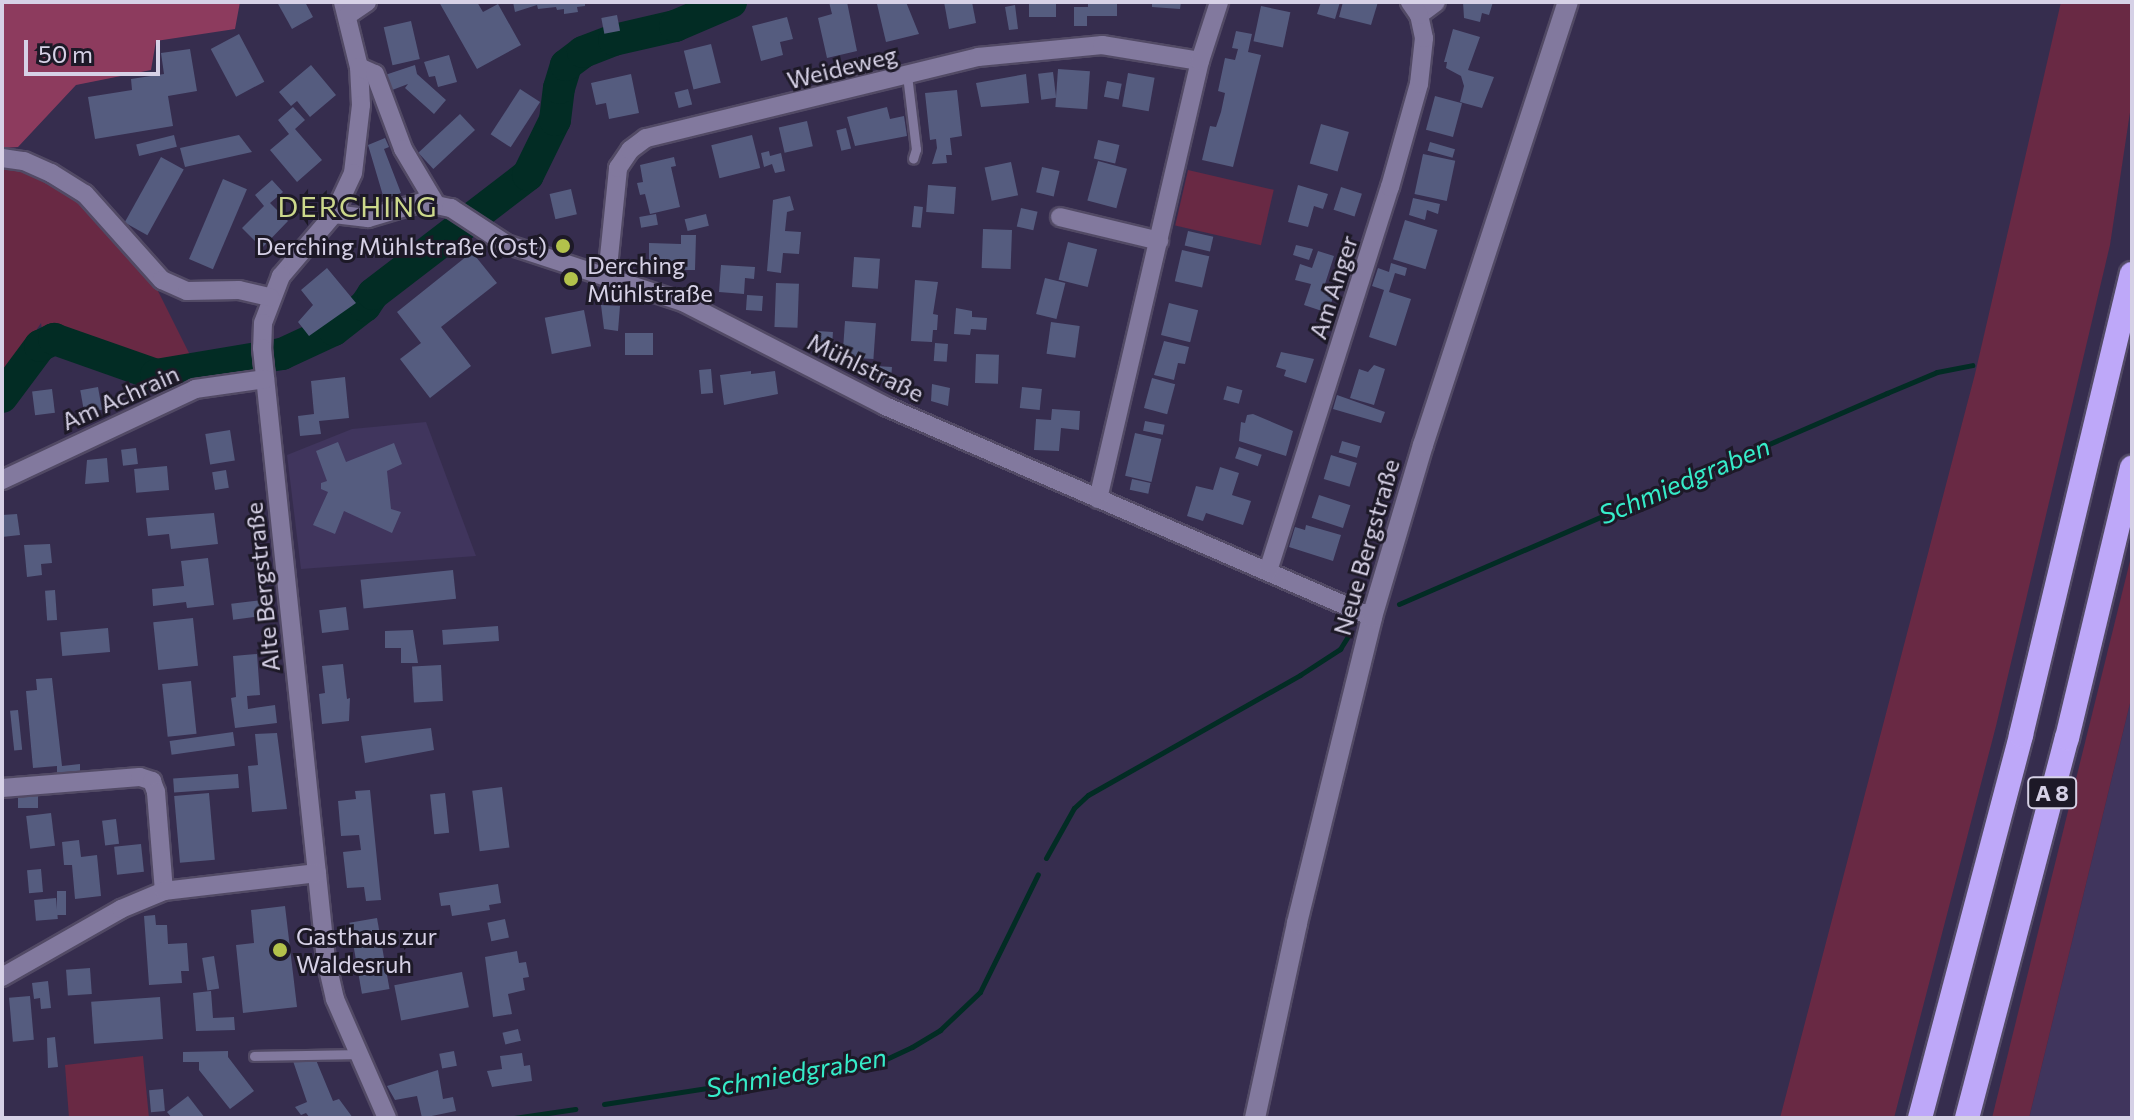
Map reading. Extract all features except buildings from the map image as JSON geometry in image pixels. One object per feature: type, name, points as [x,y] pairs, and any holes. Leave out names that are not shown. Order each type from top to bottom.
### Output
[{"type":"highway","name":"A 8","points":[[1920,1118],[2021,735],[2132,274]]},
{"type":"highway","name":"A 8","points":[[1967,1118],[2067,738],[2132,468]]},
{"type":"main road","name":"Neue Bergstraße","points":[[1255,1118],[1315,847],[1372,617],[1423,445],[1568,2]]},
{"type":"street","points":[[345,8],[367,2]]},
{"type":"street","points":[[1098,499],[1200,61],[1219,2]]},
{"type":"street","name":"Am Anger","points":[[1268,571],[1415,99],[1424,38],[1414,9],[1436,2]]},
{"type":"street","name":"Alte Bergstraße","points":[[345,8],[359,67],[361,105],[353,173],[334,214],[294,257],[270,297],[263,323],[262,348],[326,960],[335,999],[387,1118]]},
{"type":"street","name":"Weideweg","points":[[607,277],[618,168],[630,150],[646,138],[978,57],[1079,45],[1125,46],[1200,61]]},
{"type":"street","name":"Alte Bergstraße","points":[[359,67],[375,74],[403,149],[435,203]]},
{"type":"street","points":[[2,158],[24,161],[85,194],[162,280],[187,291],[239,290],[270,297]]},
{"type":"street","points":[[334,214],[368,218],[409,205],[435,203]]},
{"type":"street","name":"Mühlstraße","points":[[435,203],[460,214],[506,244],[685,303],[885,406],[1372,617]]},
{"type":"street","points":[[1060,217],[1159,241]]},
{"type":"street","name":"Am Achrain","points":[[2,480],[195,389],[264,374]]},
{"type":"street","points":[[2,788],[140,777],[152,781],[156,792],[164,891]]},
{"type":"street","points":[[2,977],[121,909],[164,891],[317,873]]},
{"type":"lane","points":[[907,75],[916,149],[913,159]]},
{"type":"lane","points":[[254,1056],[358,1054]]},
{"type":"shaded area","points":[[2,2],[240,2],[235,29],[156,41],[151,70],[76,85],[18,147],[2,148]]},
{"type":"shaded area","points":[[2061,2],[2132,2],[2132,99],[2110,245],[1996,726],[1894,1118],[1780,1118],[1975,374]]},
{"type":"shaded area","points":[[2,166],[20,166],[80,203],[154,283],[201,377],[154,382],[64,352],[46,356],[41,323],[2,382]]},
{"type":"shaded area","points":[[1188,170],[1274,190],[1261,245],[1175,226]]},
{"type":"shaded area","points":[[426,422],[476,556],[301,569],[287,455],[352,429]]},
{"type":"shaded area","points":[[2132,553],[2132,695],[2029,1118],[1992,1118]]},
{"type":"shaded area","points":[[2132,695],[2132,1118],[2029,1118]]},
{"type":"shaded area","points":[[143,1056],[149,1118],[69,1118],[65,1065]]},
{"type":"waterway","points":[[2,397],[40,346],[54,339],[156,375],[282,354],[334,330],[365,306],[373,294],[528,175],[555,120],[566,65],[583,52],[614,40],[675,26],[731,2]]},
{"type":"waterway","name":"Schmiedgraben","points":[[1399,604],[1937,372],[1972,365]]},
{"type":"waterway","name":"Schmiedgraben","points":[[1046,858],[1074,808],[1088,795],[1300,675],[1340,649],[1348,636]]},
{"type":"waterway","name":"Schmiedgraben","points":[[604,1104],[882,1061],[912,1047],[940,1030],[980,992],[1038,874]]},
{"type":"waterway","name":"Schmiedgraben","points":[[514,1118],[575,1109]]},
{"type":"place","name":"Derching Mühlstraße (Ost)","points":[[563,246]]},
{"type":"place","name":"Derching Mühlstraße","points":[[571,279]]},
{"type":"place","name":"Gasthaus zur Waldesruh","points":[[280,950]]},
{"type":"district","name":"DERCHING","points":[[358,206]]}]
